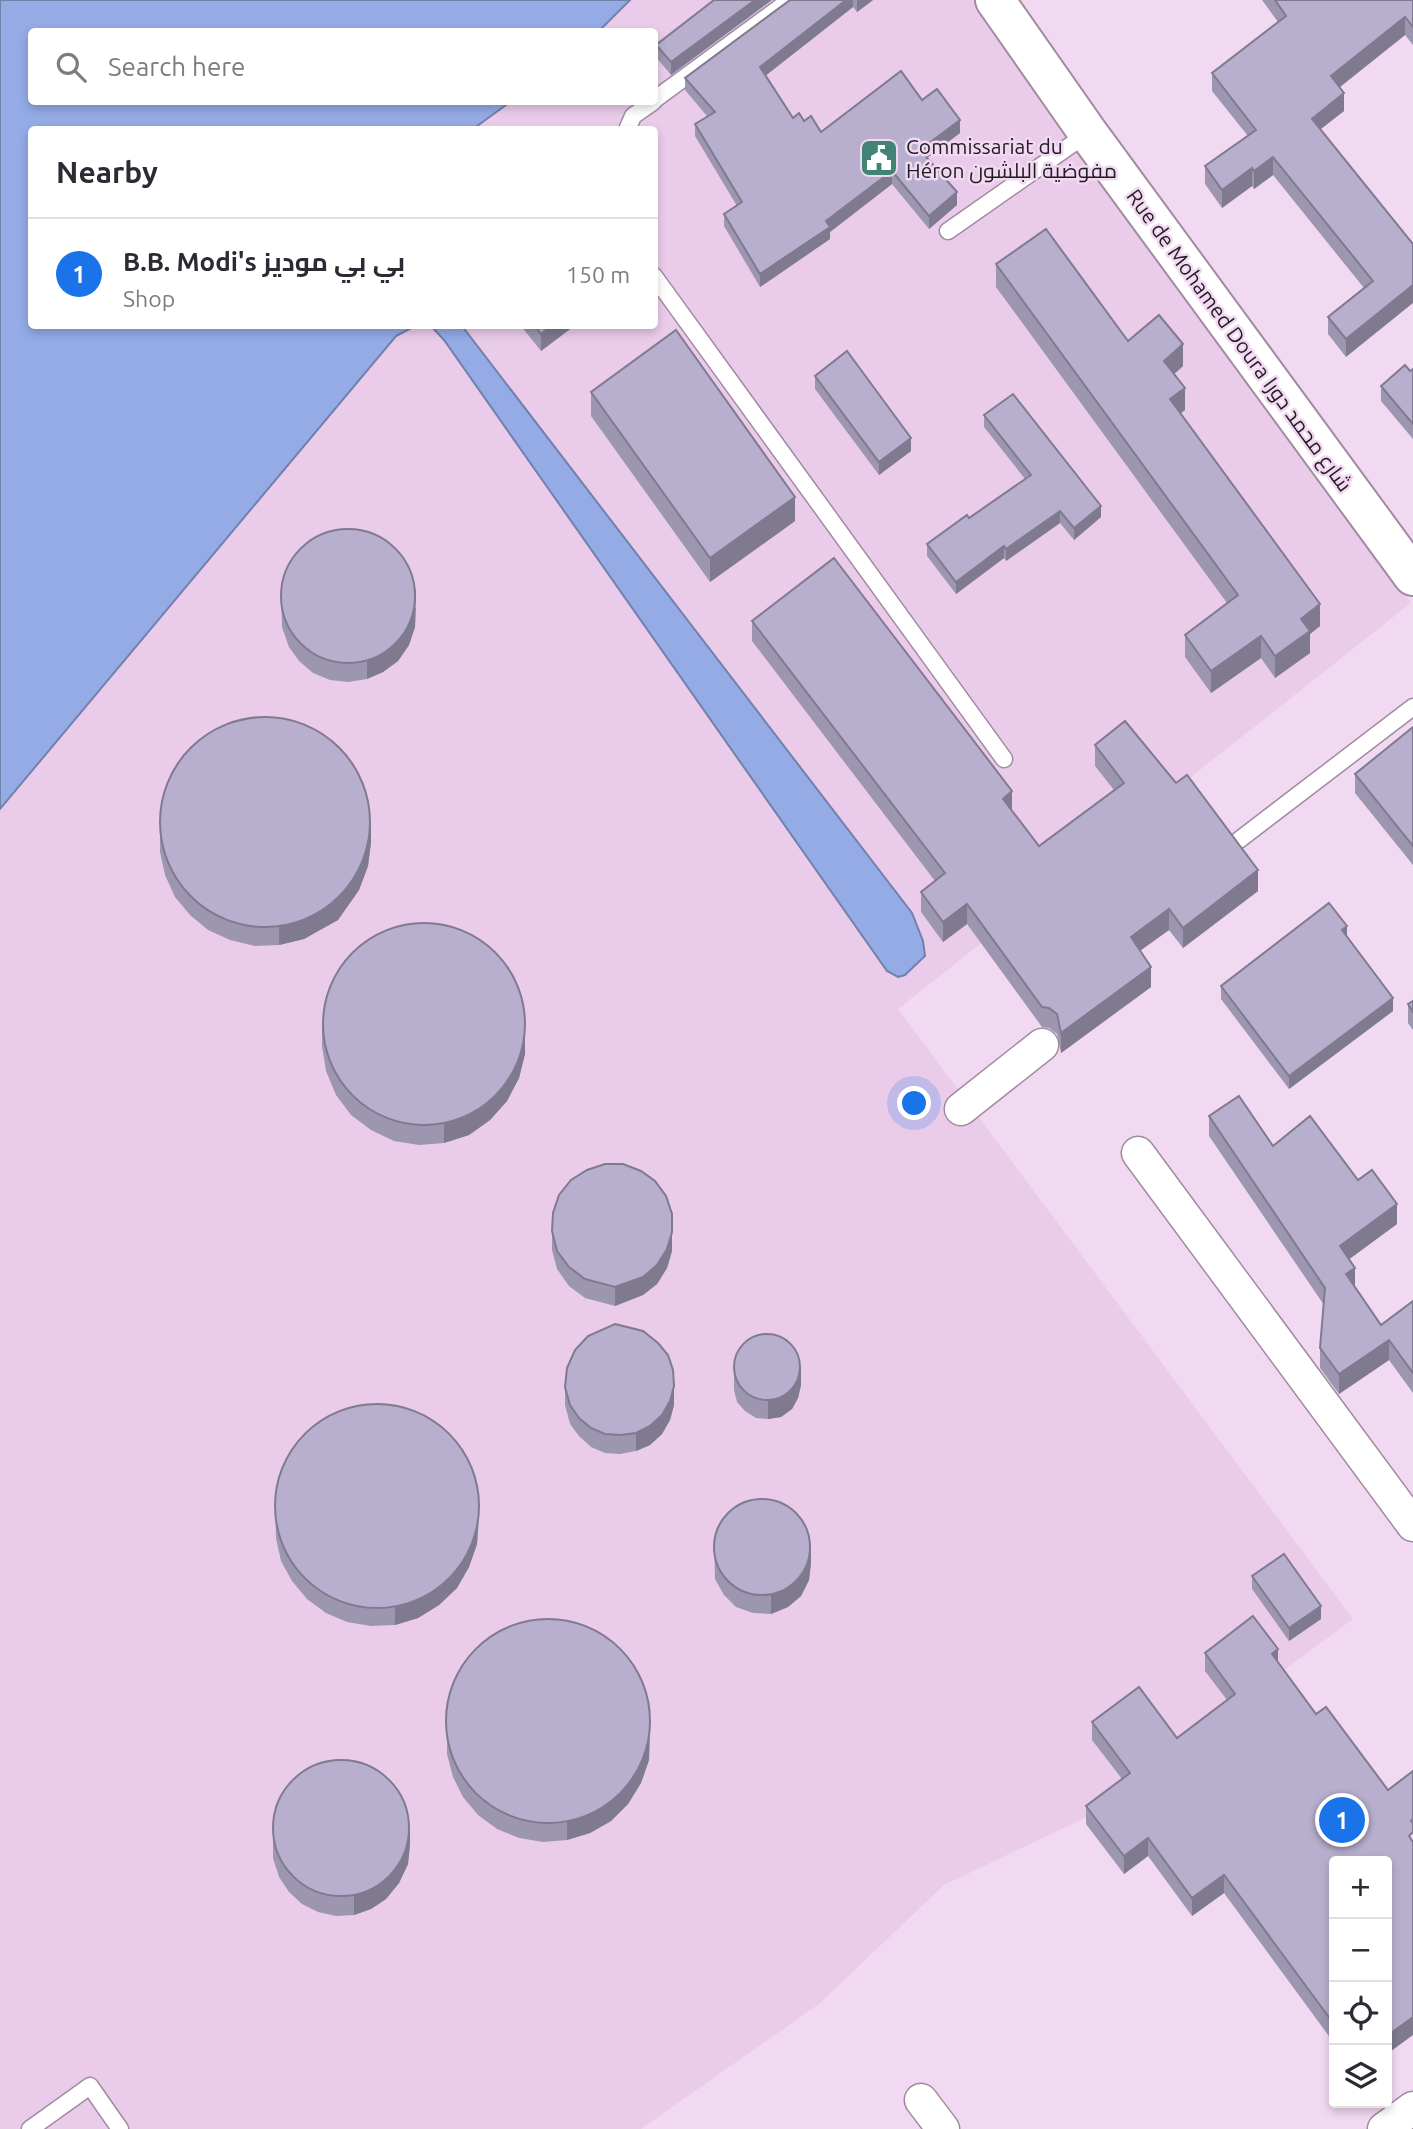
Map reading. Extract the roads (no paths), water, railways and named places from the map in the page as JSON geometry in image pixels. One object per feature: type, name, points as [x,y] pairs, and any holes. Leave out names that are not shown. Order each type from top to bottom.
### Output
[{"type":"street","name":"Rue de Mohamed Doura شارع محمد دورا","points":[[995,0],[1088,133],[1413,576]]},
{"type":"street","points":[[961,1109],[1042,1045]]},
{"type":"street","points":[[1138,1153],[1413,1525]]},
{"type":"street","points":[[921,2100],[943,2129]]},
{"type":"street","points":[[1384,2129],[1413,2108]]},
{"type":"lane","points":[[658,98],[790,0]]},
{"type":"lane","points":[[629,126],[633,116],[648,105]]},
{"type":"lane","points":[[948,231],[1088,133]]},
{"type":"lane","points":[[658,282],[1004,759]]},
{"type":"lane","points":[[1239,840],[1413,707]]},
{"type":"lane","points":[[30,2129],[90,2086],[120,2129]]},
{"type":"water","points":[[0,0],[630,0],[602,28],[28,28],[28,105],[506,105],[477,126],[28,126],[28,329],[409,329],[396,336],[0,809]]},
{"type":"water","points":[[434,329],[464,329],[912,913],[923,941],[925,956],[905,975],[898,977],[887,971]]},
{"type":"place","name":"Commissariat du Héron مفوضية البلشون","points":[[879,158]]},
{"type":"place","name":"B.B. Modi's بي بي موديز","points":[[1342,1820]]}]
